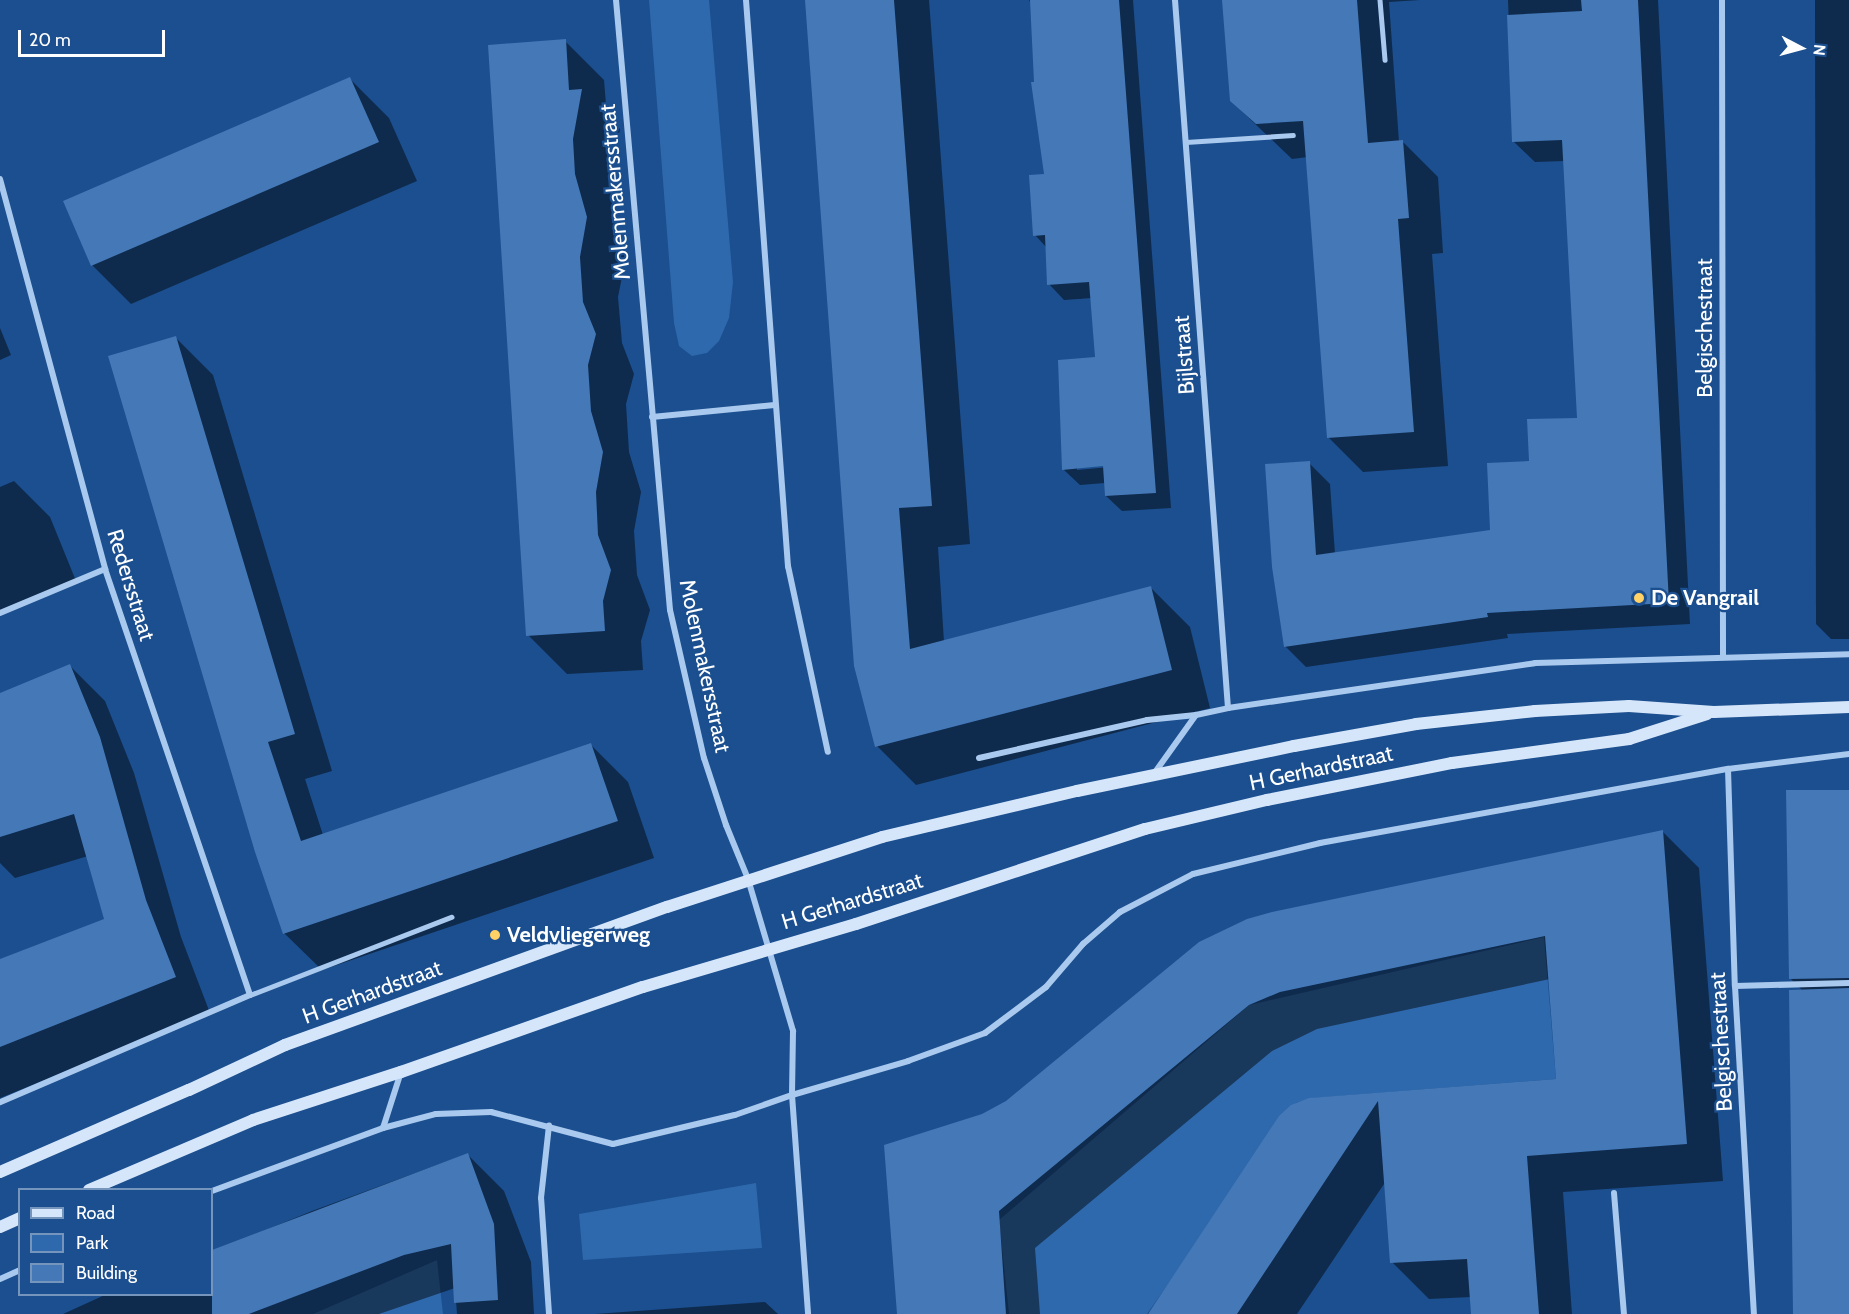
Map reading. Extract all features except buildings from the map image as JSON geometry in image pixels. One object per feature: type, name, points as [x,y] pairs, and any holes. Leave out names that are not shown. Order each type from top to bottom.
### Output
[{"type":"main road","name":"H Gerhardstraat","points":[[0,1172],[189,1090],[285,1045],[748,879],[882,837],[1077,791],[1150,778],[1294,746],[1416,724],[1534,711],[1629,705],[1714,712]]},
{"type":"main road","points":[[1714,712],[1849,707]]},
{"type":"main road","name":"H Gerhardstraat","points":[[93,1188],[253,1120],[401,1072],[643,987],[856,924],[1145,829],[1267,800],[1452,763],[1629,739],[1714,712]]},
{"type":"main road","points":[[0,1227],[18,1219]]},
{"type":"street","name":"Molenmakersstraat","points":[[616,0],[670,610],[707,767],[726,825],[748,879],[769,949]]},
{"type":"street","points":[[746,0],[774,405],[788,566],[828,752]]},
{"type":"street","name":"Bijlstraat","points":[[1175,0],[1228,708]]},
{"type":"street","name":"Belgischestraat","points":[[1722,0],[1723,656]]},
{"type":"street","name":"Redersstraat","points":[[0,179],[105,569],[250,995]]},
{"type":"street","points":[[652,417],[774,405]]},
{"type":"street","points":[[0,613],[105,569]]},
{"type":"street","points":[[980,758],[1147,720],[1196,715],[1228,708],[1535,663],[1849,654]]},
{"type":"street","points":[[1150,778],[1196,715]]},
{"type":"street","points":[[213,1191],[383,1128],[436,1114],[491,1112],[549,1125],[613,1144],[735,1115],[792,1095],[908,1061],[985,1033],[1046,987],[1083,945],[1120,912],[1193,874],[1320,843],[1728,769],[1849,754]]},
{"type":"street","name":"Belgischestraat","points":[[1728,769],[1735,986],[1754,1314]]},
{"type":"street","points":[[769,949],[793,1031],[792,1095],[808,1314]]},
{"type":"street","points":[[1735,986],[1849,983]]},
{"type":"street","name":"H Gerhardstraat","points":[[0,1102],[250,995]]},
{"type":"street","points":[[383,1128],[401,1072]]},
{"type":"street","points":[[549,1125],[541,1198],[549,1314]]},
{"type":"street","points":[[1614,1193],[1624,1314]]},
{"type":"street","points":[[0,1279],[18,1271]]},
{"type":"lane","points":[[1380,0],[1385,60]]},
{"type":"lane","points":[[1186,142],[1293,135]]},
{"type":"lane","name":"H Gerhardstraat","points":[[250,995],[451,917]]},
{"type":"green space","points":[[649,0],[709,0],[733,282],[729,318],[719,341],[707,353],[692,356],[679,346],[674,323]]},
{"type":"green space","points":[[1544,937],[1556,1079],[1313,1098],[1296,1103],[1147,1314],[1009,1314],[999,1220],[1249,1005]]},
{"type":"green space","points":[[756,1183],[762,1248],[583,1260],[579,1214]]},
{"type":"green space","points":[[437,1260],[443,1314],[313,1314]]},
{"type":"place","name":"De Vangrail","points":[[1639,598]]},
{"type":"place","name":"Veldvliegerweg","points":[[495,935]]}]
